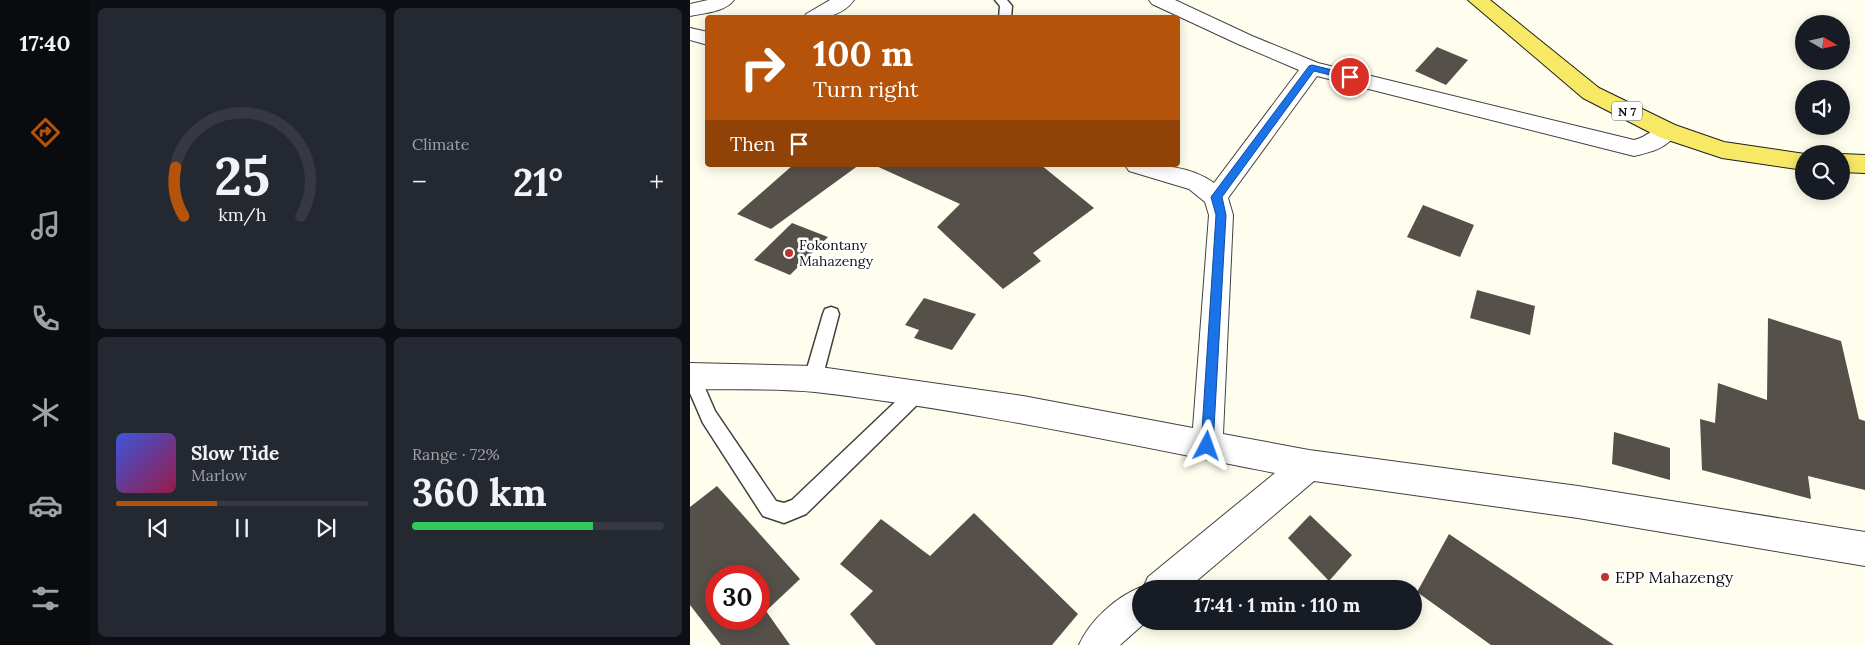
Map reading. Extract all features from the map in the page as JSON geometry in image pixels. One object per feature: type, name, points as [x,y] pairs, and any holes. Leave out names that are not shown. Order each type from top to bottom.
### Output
[{"type":"main road","name":"N 7","points":[[1478,0],[1591,93],[1667,131],[1722,150],[1795,161]]},
{"type":"main road","points":[[1850,163],[1865,164]]},
{"type":"street","points":[[690,10],[711,6],[724,0]]},
{"type":"street","points":[[818,15],[844,0]]},
{"type":"street","points":[[1159,0],[1245,40],[1312,68],[1634,148],[1652,144],[1667,131]]},
{"type":"street","points":[[690,34],[705,38]]},
{"type":"street","points":[[1216,197],[1312,68]]},
{"type":"street","points":[[1144,167],[1197,183],[1216,197],[1221,215],[1207,446]]},
{"type":"street","points":[[691,376],[813,380],[918,393],[1023,410],[1309,465],[1578,502],[1865,549]]},
{"type":"street","points":[[1171,580],[1309,465]]},
{"type":"street","points":[[1097,645],[1110,630],[1132,612]]},
{"type":"lane","points":[[1001,0],[1006,6],[1005,15]]},
{"type":"lane","points":[[813,380],[831,314]]},
{"type":"lane","points":[[691,376],[709,417],[770,509],[784,513],[799,507],[918,393]]},
{"type":"building","points":[[1437,47],[1468,60],[1446,85],[1415,71]]},
{"type":"building","points":[[791,167],[856,167],[771,229],[737,214]]},
{"type":"building","points":[[878,167],[1043,167],[1094,208],[1033,253],[1041,261],[1003,289],[937,227],[960,204]]},
{"type":"building","points":[[1423,205],[1474,225],[1460,257],[1407,237]]},
{"type":"building","points":[[792,223],[828,237],[790,275],[754,260]]},
{"type":"building","points":[[1477,290],[1535,306],[1530,335],[1470,318]]},
{"type":"building","points":[[924,298],[976,314],[952,350],[914,338],[919,330],[905,325]]},
{"type":"building","points":[[1768,318],[1841,341],[1859,419],[1865,421],[1865,490],[1808,476],[1811,499],[1702,470],[1700,419],[1715,423],[1718,383],[1767,400]]},
{"type":"building","points":[[1614,432],[1670,448],[1670,480],[1612,464]]},
{"type":"building","points":[[717,486],[800,579],[770,607],[770,565],[705,565],[705,624],[690,605],[690,507]]},
{"type":"building","points":[[974,513],[1078,614],[1052,645],[876,645],[850,614],[873,591],[840,564],[881,519],[930,556]]},
{"type":"building","points":[[1310,515],[1352,555],[1328,580],[1288,538]]},
{"type":"building","points":[[1449,534],[1614,645],[1491,645],[1422,596],[1422,583]]},
{"type":"building","points":[[770,617],[790,645],[721,645],[709,630],[770,630]]},
{"type":"place","name":"Fokontany Mahazengy","points":[[789,253]]},
{"type":"place","name":"EPP Mahazengy","points":[[1605,577]]},
{"type":"route","points":[[1207,446],[1221,215],[1216,197],[1312,68],[1350,77]]}]
